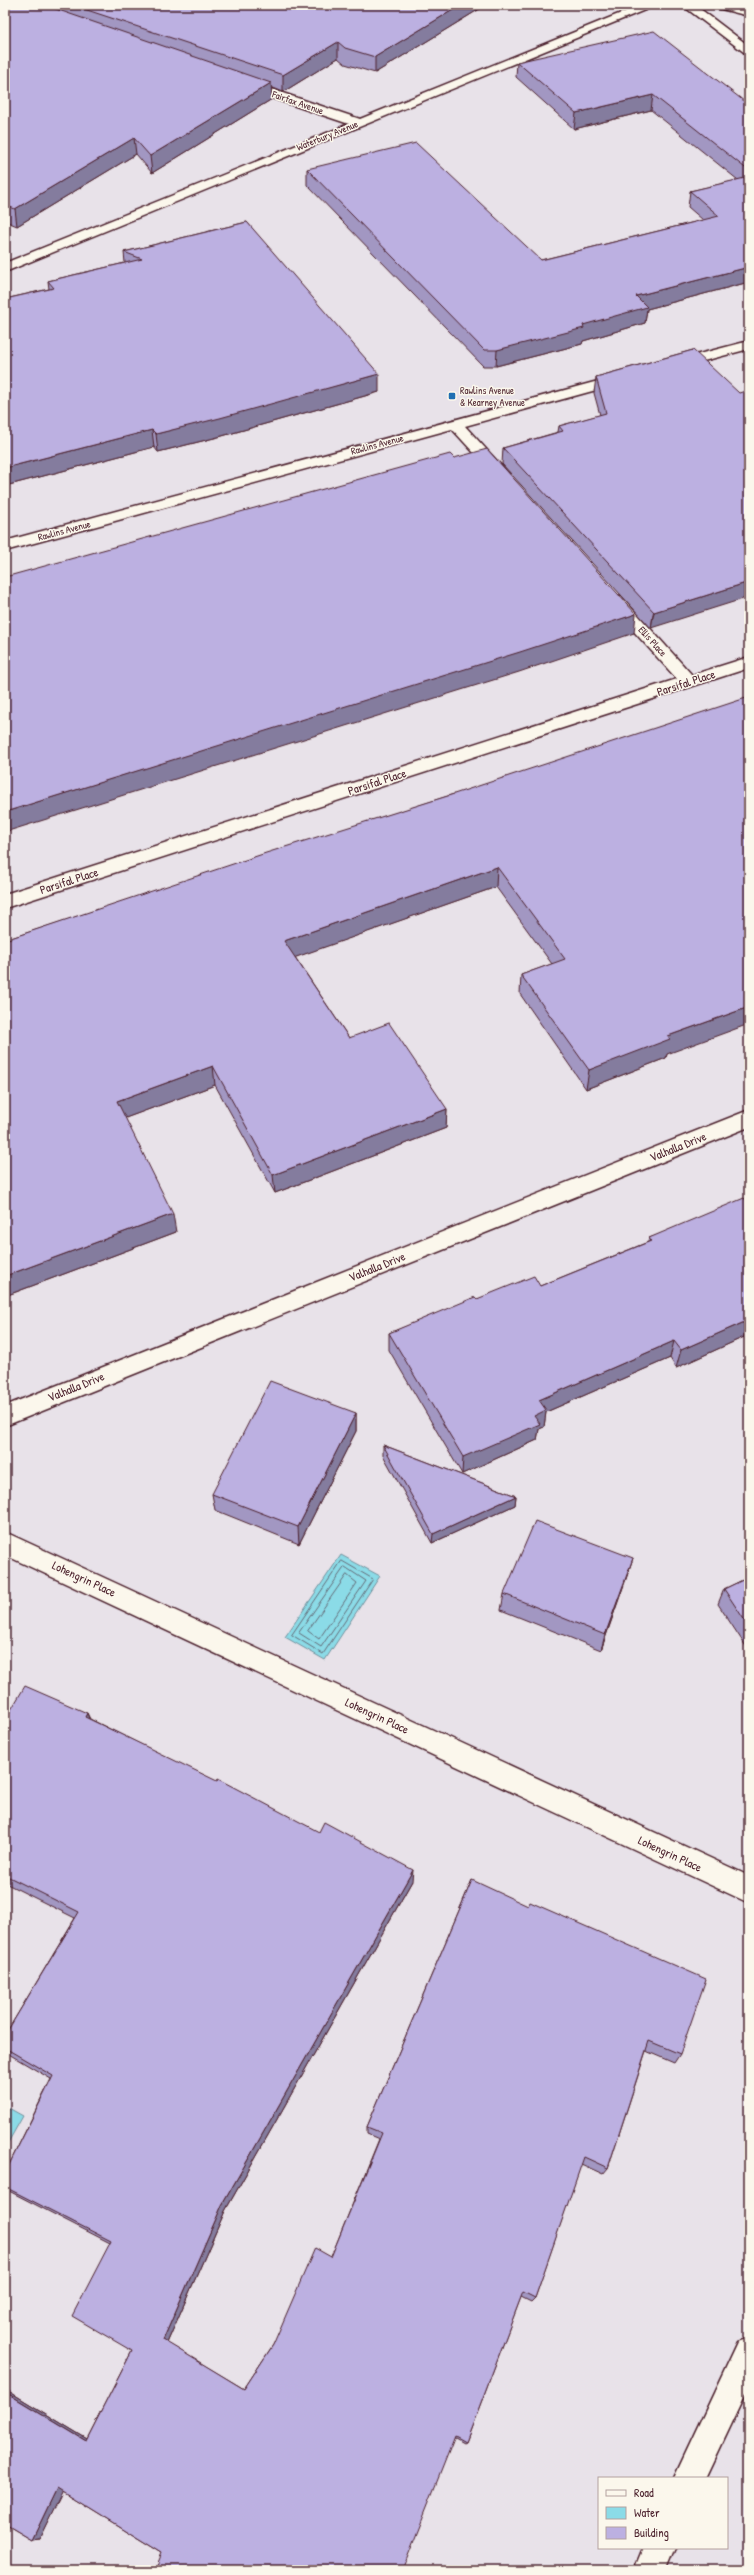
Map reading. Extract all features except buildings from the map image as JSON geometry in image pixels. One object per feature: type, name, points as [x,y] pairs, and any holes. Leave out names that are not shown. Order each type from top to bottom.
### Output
[{"type":"street","name":"Waterbury Avenue","points":[[5,268],[358,122],[651,5]]},
{"type":"street","points":[[688,5],[749,52]]},
{"type":"street","points":[[717,5],[749,13]]},
{"type":"street","name":"Fairfax Avenue","points":[[230,79],[358,122]]},
{"type":"street","points":[[658,369],[749,345]]},
{"type":"street","name":"Rawlins Avenue","points":[[5,546],[636,375]]},
{"type":"street","points":[[455,423],[510,484]]},
{"type":"street","name":"Ellis Place","points":[[606,589],[689,682]]},
{"type":"street","name":"Parsifal Place","points":[[5,901],[749,662]]},
{"type":"street","name":"Valhalla Drive","points":[[5,1416],[749,1118]]},
{"type":"street","name":"Lohengrin Place","points":[[5,1542],[749,1890]]},
{"type":"street","points":[[690,2477],[749,2353]]},
{"type":"street","points":[[650,2570],[659,2549]]},
{"type":"water","points":[[341,1555],[380,1576],[325,1660],[285,1637]]},
{"type":"water","points":[[5,2106],[23,2116],[5,2148]]},
{"type":"place","name":"Rawlins Avenue & Kearney Avenue","points":[[452,396]]}]
